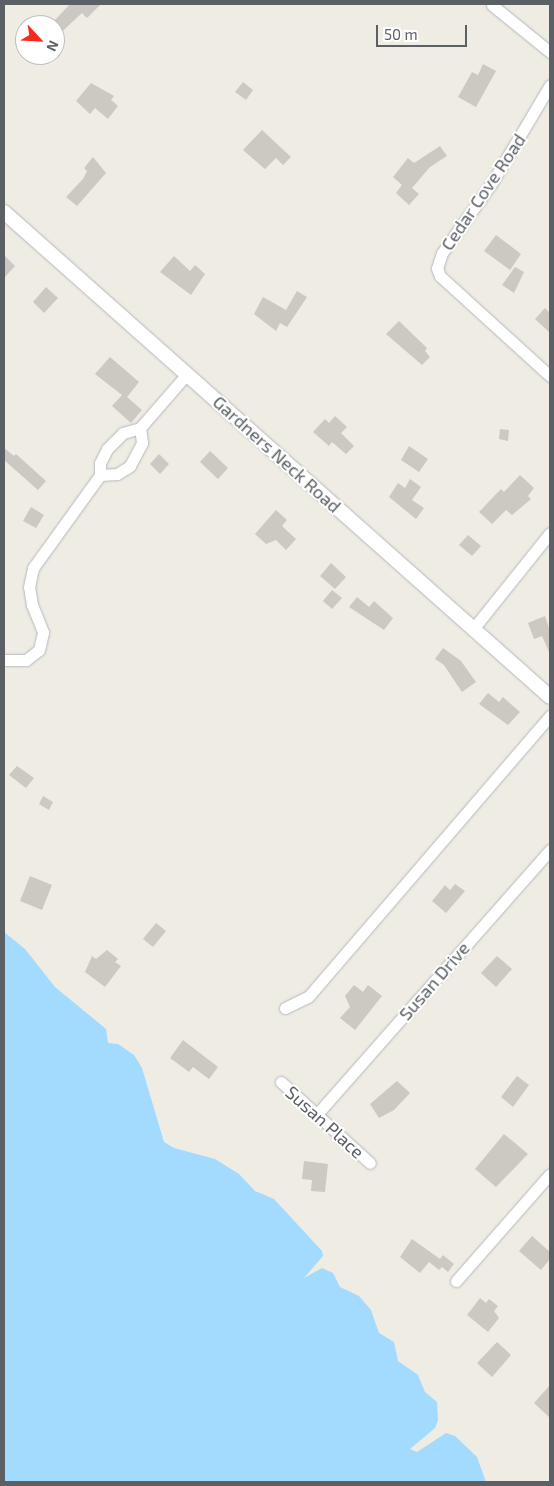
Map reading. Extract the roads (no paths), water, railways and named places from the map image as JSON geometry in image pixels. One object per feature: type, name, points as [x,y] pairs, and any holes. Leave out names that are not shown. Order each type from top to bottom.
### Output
[{"type":"street","points":[[492,5],[550,52]]},
{"type":"street","name":"Cedar Cove Road","points":[[550,85],[499,173],[442,253],[438,268],[440,276],[550,376]]},
{"type":"street","name":"Gardners Neck Road","points":[[4,212],[550,697]]},
{"type":"street","points":[[4,660],[26,660],[42,644],[42,627],[32,605],[29,587],[33,568],[100,475],[102,457],[114,440],[123,434],[140,428],[187,374]]},
{"type":"street","points":[[100,475],[116,474],[130,466],[142,443],[140,428]]},
{"type":"street","points":[[473,629],[550,533]]},
{"type":"street","points":[[286,1008],[308,997],[550,716]]},
{"type":"street","name":"Susan Drive","points":[[318,1113],[550,850]]},
{"type":"street","name":"Susan Place","points":[[281,1082],[318,1113],[370,1163]]},
{"type":"street","points":[[456,1281],[550,1174]]},
{"type":"water","points":[[4,932],[25,949],[55,987],[106,1029],[108,1043],[118,1044],[134,1055],[142,1068],[164,1142],[174,1148],[215,1159],[239,1174],[255,1191],[274,1199],[322,1251],[323,1256],[304,1278],[322,1268],[333,1273],[340,1287],[359,1296],[371,1310],[379,1333],[394,1342],[398,1361],[418,1375],[425,1392],[437,1402],[438,1420],[435,1428],[410,1449],[417,1452],[446,1433],[455,1436],[477,1457],[486,1482],[4,1482]]}]
